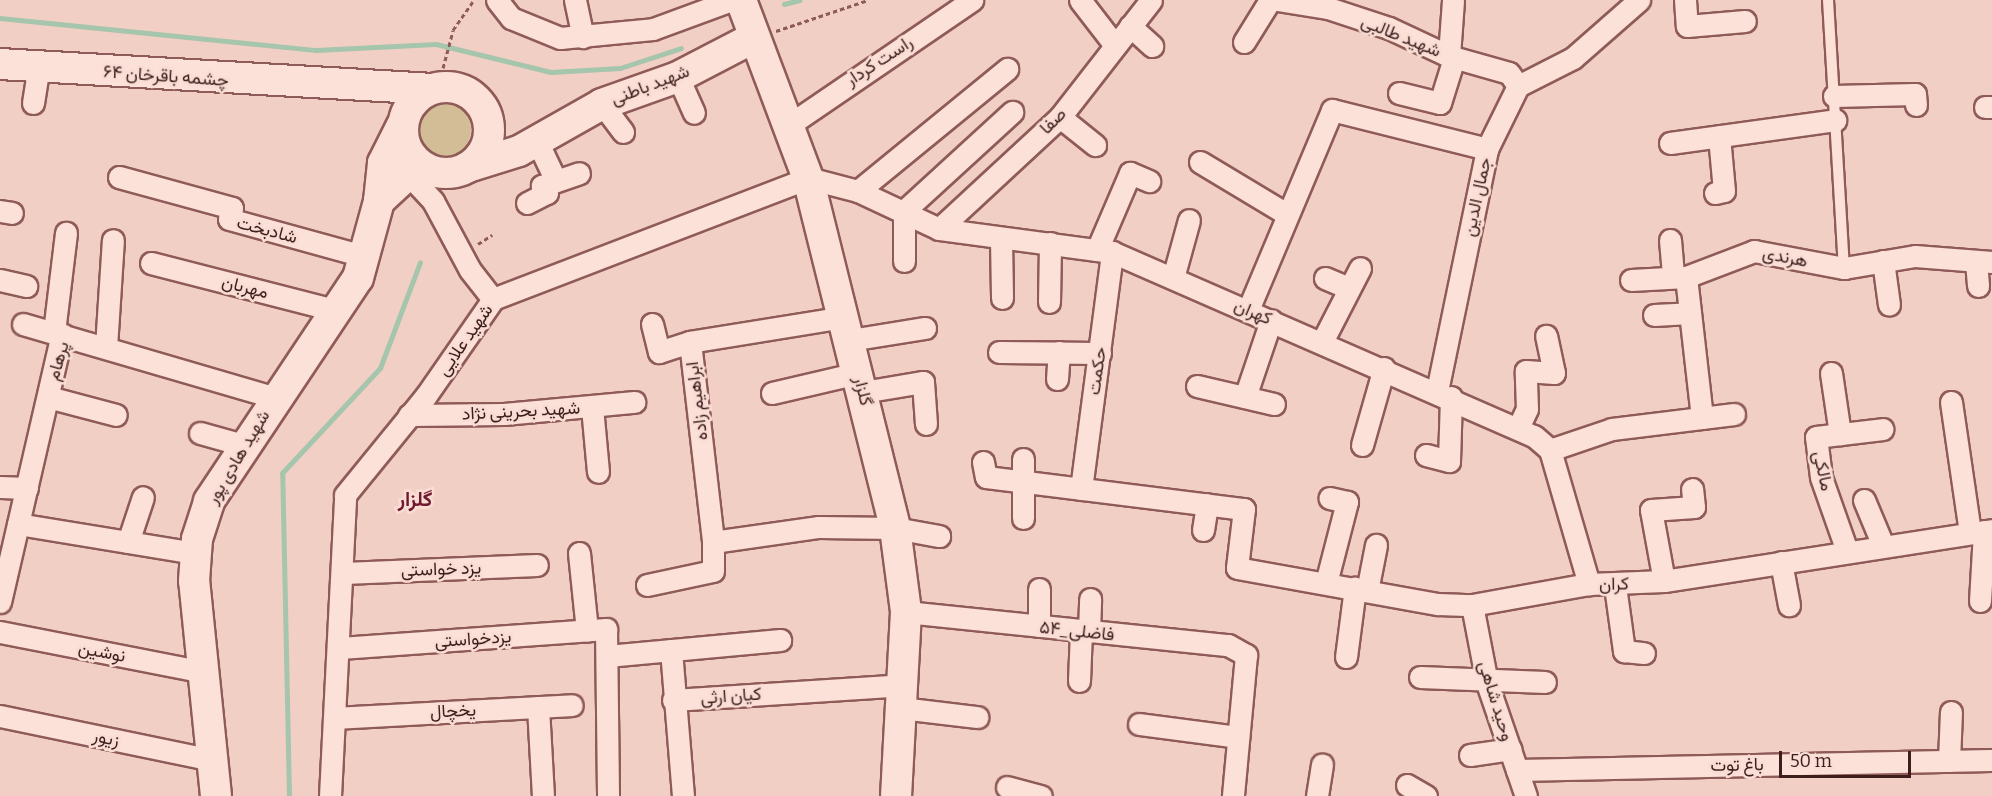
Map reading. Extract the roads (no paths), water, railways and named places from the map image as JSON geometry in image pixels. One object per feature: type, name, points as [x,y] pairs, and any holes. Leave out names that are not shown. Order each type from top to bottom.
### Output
[{"type":"street","points":[[497,0],[511,18],[535,32],[583,37],[653,29],[732,0]]},
{"type":"street","points":[[575,0],[583,37]]},
{"type":"street","name":"گلزار","points":[[741,0],[752,39],[789,125],[808,178],[861,382],[895,528],[906,612],[896,796]]},
{"type":"street","name":"راست کردار","points":[[789,125],[972,0]]},
{"type":"street","points":[[1080,0],[1114,44]]},
{"type":"street","points":[[1244,42],[1270,0]]},
{"type":"street","name":"شهید طالبی","points":[[1277,0],[1328,4],[1452,57],[1509,73],[1518,86]]},
{"type":"street","points":[[1399,93],[1440,103],[1452,57],[1453,0]]},
{"type":"street","points":[[1518,86],[1573,58],[1640,0]]},
{"type":"street","points":[[1684,0],[1687,26],[1744,21]]},
{"type":"street","name":"صفا","points":[[939,228],[1060,117],[1149,1]]},
{"type":"street","points":[[1130,26],[1152,46]]},
{"type":"street","name":"شهید باطنی","points":[[468,167],[544,137],[602,104],[678,77],[752,39]]},
{"type":"street","name":"چشمه باقرخان ۶۴","points":[[0,64],[331,86]]},
{"type":"street","points":[[33,103],[39,67]]},
{"type":"street","points":[[858,191],[1007,69]]},
{"type":"street","points":[[379,201],[383,163],[412,102],[437,77]]},
{"type":"street","points":[[331,86],[437,77],[457,88],[484,110],[518,131],[544,137],[556,181]]},
{"type":"street","points":[[678,77],[694,113]]},
{"type":"street","points":[[331,86],[388,106],[403,124],[414,169],[470,270],[493,299]]},
{"type":"street","name":"جمال الدین","points":[[1426,455],[1449,461],[1444,394],[1486,149],[1518,86]]},
{"type":"street","points":[[1834,96],[1915,94],[1916,105]]},
{"type":"street","points":[[602,104],[623,132]]},
{"type":"street","points":[[414,169],[443,173],[468,167],[489,135],[484,110]]},
{"type":"street","points":[[1248,310],[1285,213],[1332,110],[1486,149]]},
{"type":"street","points":[[904,261],[904,211],[1012,112]]},
{"type":"street","points":[[1060,117],[1095,146]]},
{"type":"street","points":[[1670,143],[1835,120]]},
{"type":"street","points":[[1715,193],[1724,191],[1719,136]]},
{"type":"street","points":[[1200,162],[1285,213]]},
{"type":"street","name":"شهید هادی پور","points":[[216,796],[196,554],[209,501],[243,445],[338,311],[358,278],[360,255],[379,201],[414,169]]},
{"type":"street","points":[[527,203],[547,193],[542,186],[579,173]]},
{"type":"street","name":"حکمت","points":[[1081,489],[1100,353],[1104,251],[1130,173],[1149,181]]},
{"type":"street","name":"شادبخت","points":[[119,177],[232,208],[229,219],[360,255]]},
{"type":"street","name":"کهران","points":[[808,178],[858,191],[939,228],[1000,239],[1104,251],[1173,278],[1444,394],[1518,428],[1550,450]]},
{"type":"street","name":"شهید علایی","points":[[330,796],[344,573],[345,495],[409,415],[493,299],[808,178]]},
{"type":"street","points":[[1173,278],[1189,220]]},
{"type":"street","points":[[23,324],[58,333],[66,233]]},
{"type":"street","points":[[1000,239],[1002,298]]},
{"type":"street","points":[[106,347],[113,240]]},
{"type":"street","points":[[1670,240],[1690,313],[1702,418]]},
{"type":"street","points":[[1049,302],[1050,243]]},
{"type":"street","name":"هرندی","points":[[1631,280],[1680,275],[1754,251],[1844,268],[1915,256],[1984,262]]},
{"type":"street","points":[[1883,261],[1889,305]]},
{"type":"street","points":[[1978,286],[1984,262]]},
{"type":"street","name":"مهربان","points":[[151,263],[338,311]]},
{"type":"street","points":[[1322,342],[1346,287],[1360,268]]},
{"type":"street","points":[[1325,278],[1346,287]]},
{"type":"street","points":[[0,280],[27,286]]},
{"type":"street","points":[[1654,315],[1690,313]]},
{"type":"street","points":[[1245,397],[1271,320]]},
{"type":"street","points":[[652,324],[659,352],[690,342]]},
{"type":"street","name":"ابراهیم زاده","points":[[647,585],[713,570],[713,542],[690,342],[847,328],[925,328]]},
{"type":"street","name":"پرهام","points":[[0,602],[48,397],[58,333],[276,398]]},
{"type":"street","points":[[1518,428],[1527,409],[1526,371],[1554,373],[1546,336]]},
{"type":"street","points":[[999,352],[1100,353]]},
{"type":"street","points":[[1057,379],[1059,352]]},
{"type":"street","points":[[1362,445],[1384,368]]},
{"type":"street","name":"مالکی","points":[[1831,373],[1840,434],[1816,437],[1821,477],[1847,551]]},
{"type":"street","points":[[772,393],[861,382],[923,382],[926,424]]},
{"type":"street","points":[[1197,386],[1274,404]]},
{"type":"street","points":[[48,397],[116,415]]},
{"type":"street","name":"شهید بحرینی نژاد","points":[[409,415],[592,407],[634,402]]},
{"type":"street","points":[[1951,402],[1982,532],[1980,602]]},
{"type":"street","points":[[592,407],[598,472]]},
{"type":"street","points":[[1589,584],[1550,450],[1612,429],[1734,414]]},
{"type":"street","points":[[1840,434],[1883,429]]},
{"type":"street","points":[[200,433],[243,445]]},
{"type":"street","points":[[1023,459],[1023,518]]},
{"type":"street","points":[[983,462],[986,477],[1207,504],[1203,530]]},
{"type":"street","points":[[0,487],[27,488]]},
{"type":"street","points":[[1664,581],[1651,510],[1694,507],[1692,489]]},
{"type":"street","points":[[128,542],[143,497]]},
{"type":"street","points":[[1326,584],[1347,502],[1329,498]]},
{"type":"street","points":[[1864,500],[1882,543]]},
{"type":"street","name":"کران","points":[[1207,504],[1244,509],[1237,568],[1361,590],[1472,605],[1589,584],[1615,586],[1664,581],[1847,551],[1882,543],[1982,532]]},
{"type":"street","points":[[18,524],[196,554]]},
{"type":"street","points":[[713,542],[819,527],[895,528],[939,536]]},
{"type":"street","points":[[1346,657],[1361,590],[1377,545]]},
{"type":"street","points":[[579,553],[597,630],[607,656],[608,796]]},
{"type":"street","points":[[1781,562],[1789,605]]},
{"type":"street","name":"یزد خواستی","points":[[344,573],[537,565]]},
{"type":"street","points":[[1615,586],[1624,651],[1644,653]]},
{"type":"street","points":[[1038,626],[1039,589]]},
{"type":"street","points":[[1079,681],[1090,599]]},
{"type":"street","name":"وحید شاهی","points":[[1472,605],[1487,683],[1526,796]]},
{"type":"street","name":"۵۴_فاضلی","points":[[906,612],[1228,645],[1246,655],[1238,737]]},
{"type":"street","name":"یزدخواستی","points":[[340,648],[597,630]]},
{"type":"street","name":"نوشین","points":[[0,632],[204,672]]},
{"type":"street","points":[[607,656],[780,640]]},
{"type":"street","points":[[671,650],[673,700],[683,796]]},
{"type":"street","points":[[1420,677],[1487,683],[1545,682]]},
{"type":"street","name":"کیان ارثی","points":[[673,700],[902,696],[977,717]]},
{"type":"street","name":"یخچال","points":[[335,718],[572,705]]},
{"type":"street","points":[[538,707],[543,796]]},
{"type":"street","points":[[1949,761],[1952,712]]},
{"type":"street","name":"زیور","points":[[0,716],[213,760]]},
{"type":"street","points":[[1138,724],[1238,737],[1233,796]]},
{"type":"street","points":[[1470,755],[1511,749]]},
{"type":"street","name":"باغ توت","points":[[1517,770],[1992,760]]},
{"type":"street","points":[[1317,796],[1322,764]]},
{"type":"street","points":[[1407,784],[1426,796]]},
{"type":"street","points":[[1007,787],[1041,796]]},
{"type":"lane","points":[[1828,0],[1844,268]]},
{"type":"waterway","points":[[784,4],[800,0]]},
{"type":"waterway","points":[[0,18],[316,50],[436,44],[551,72],[620,68],[681,48]]},
{"type":"waterway","points":[[289,796],[282,473],[380,368],[420,262]]},
{"type":"district","name":"گلزار","points":[[415,499]]}]
